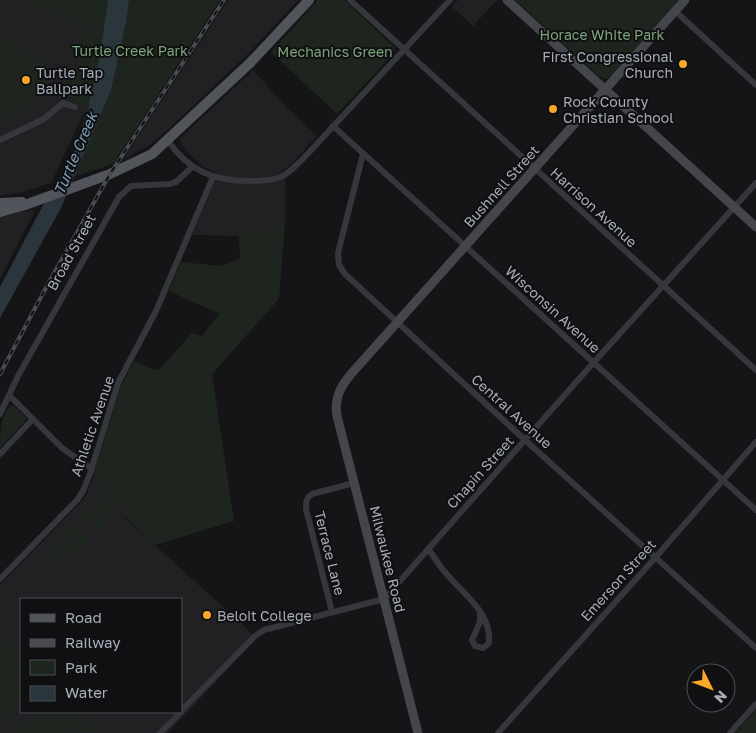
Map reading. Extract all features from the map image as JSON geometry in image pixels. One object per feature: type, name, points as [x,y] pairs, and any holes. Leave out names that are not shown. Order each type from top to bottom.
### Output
[{"type":"main road","points":[[0,212],[25,205],[110,174],[152,154],[250,63],[309,0]]},
{"type":"main road","points":[[0,203],[36,200]]},
{"type":"street","name":"Harrison Avenue","points":[[350,0],[756,370]]},
{"type":"street","points":[[168,141],[175,151],[192,167],[213,177],[249,181],[267,180],[281,176],[292,168],[333,126],[450,0]]},
{"type":"street","points":[[507,0],[756,227]]},
{"type":"street","name":"Bushnell Street","points":[[339,391],[351,374],[685,0]]},
{"type":"street","points":[[675,11],[756,85]]},
{"type":"street","points":[[0,140],[44,119],[63,103],[75,107]]},
{"type":"street","name":"Wisconsin Avenue","points":[[333,126],[756,510]]},
{"type":"street","name":"Central Avenue","points":[[363,154],[338,253],[339,264],[345,274],[525,440],[756,648]]},
{"type":"street","name":"Broad Street","points":[[0,414],[18,376],[96,234],[122,193],[131,186],[176,182],[192,167]]},
{"type":"street","name":"Athletic Avenue","points":[[0,579],[77,500],[83,491],[92,469],[118,383],[156,312],[213,177]]},
{"type":"street","name":"Chapin Street","points":[[384,599],[756,183]]},
{"type":"street","name":"Milwaukee Road","points":[[339,391],[335,406],[337,416],[418,733]]},
{"type":"street","points":[[9,396],[62,448],[92,469]]},
{"type":"street","points":[[0,454],[33,419]]},
{"type":"street","name":"Emerson Street","points":[[498,733],[756,442]]},
{"type":"street","name":"Terrace Lane","points":[[332,612],[306,509],[306,499],[312,494],[354,483]]},
{"type":"street","points":[[428,548],[444,571],[478,606],[490,639],[489,643],[483,648],[475,646],[472,640],[480,622],[480,612]]},
{"type":"street","points":[[182,711],[255,636],[264,630],[384,599]]},
{"type":"street","points":[[730,733],[756,704]]},
{"type":"street","points":[[160,733],[180,713]]},
{"type":"shaded area","points":[[0,0],[25,0],[86,25],[68,96],[85,110],[51,183],[22,192],[0,196]]},
{"type":"shaded area","points":[[228,0],[298,0],[249,53],[171,127],[149,145],[122,161]]},
{"type":"shaded area","points":[[458,0],[497,0],[473,26],[452,7]]},
{"type":"shaded area","points":[[253,70],[287,108],[317,136],[281,172],[285,179],[285,224],[239,236],[192,235],[218,174],[204,167],[191,156],[181,144],[180,138]]},
{"type":"shaded area","points":[[35,210],[0,279],[0,213]]},
{"type":"shaded area","name":"Beloit College","points":[[94,474],[130,507],[123,516],[257,638],[168,733],[0,733],[0,583],[87,494]]},
{"type":"green space","name":"Turtle Creek Park","points":[[25,0],[220,0],[113,164],[73,177],[85,110],[68,96],[86,25]]},
{"type":"green space","name":"Mechanics Green","points":[[318,0],[344,0],[395,48],[393,54],[337,114],[271,52]]},
{"type":"green space","name":"Horace White Park","points":[[515,0],[679,0],[611,76],[606,79],[600,77]]},
{"type":"green space","name":"Turtle Tap Ballpark","points":[[0,39],[27,51],[42,63],[52,79],[55,89],[0,123]]},
{"type":"green space","points":[[285,224],[279,299],[212,374],[234,521],[155,545],[123,515],[130,507],[94,474],[120,388],[134,361],[158,371],[192,333],[202,336],[219,314],[169,291],[181,262],[221,266],[240,259],[239,236]]},
{"type":"green space","points":[[11,406],[14,406],[26,420],[0,448],[3,419]]},
{"type":"green space","points":[[107,487],[124,503],[116,510],[100,495]]},
{"type":"green space","points":[[98,498],[114,513],[107,520],[91,505]]},
{"type":"green space","points":[[88,507],[105,523],[97,530],[81,515]]},
{"type":"green space","points":[[73,524],[89,539],[82,546],[66,531]]},
{"type":"green space","points":[[64,533],[80,549],[73,556],[56,541]]},
{"type":"green space","points":[[54,544],[70,559],[63,566],[47,551]]},
{"type":"green space","points":[[0,636],[20,657],[20,698],[15,707],[0,721]]},
{"type":"green space","points":[[756,710],[756,733],[735,733]]},
{"type":"green space","points":[[35,713],[79,713],[100,732],[16,733]]},
{"type":"water","name":"Turtle Creek","points":[[108,0],[129,0],[111,90],[61,208],[0,318],[0,287],[41,209],[66,169],[86,126],[100,56]]},
{"type":"railway","points":[[0,374],[110,174],[224,0]]},
{"type":"place","name":"First Congressional Church","points":[[683,64]]},
{"type":"place","name":"Turtle Tap Ballpark","points":[[26,80]]},
{"type":"place","name":"Rock County Christian School","points":[[553,109]]},
{"type":"place","name":"Beloit College","points":[[207,615]]}]
